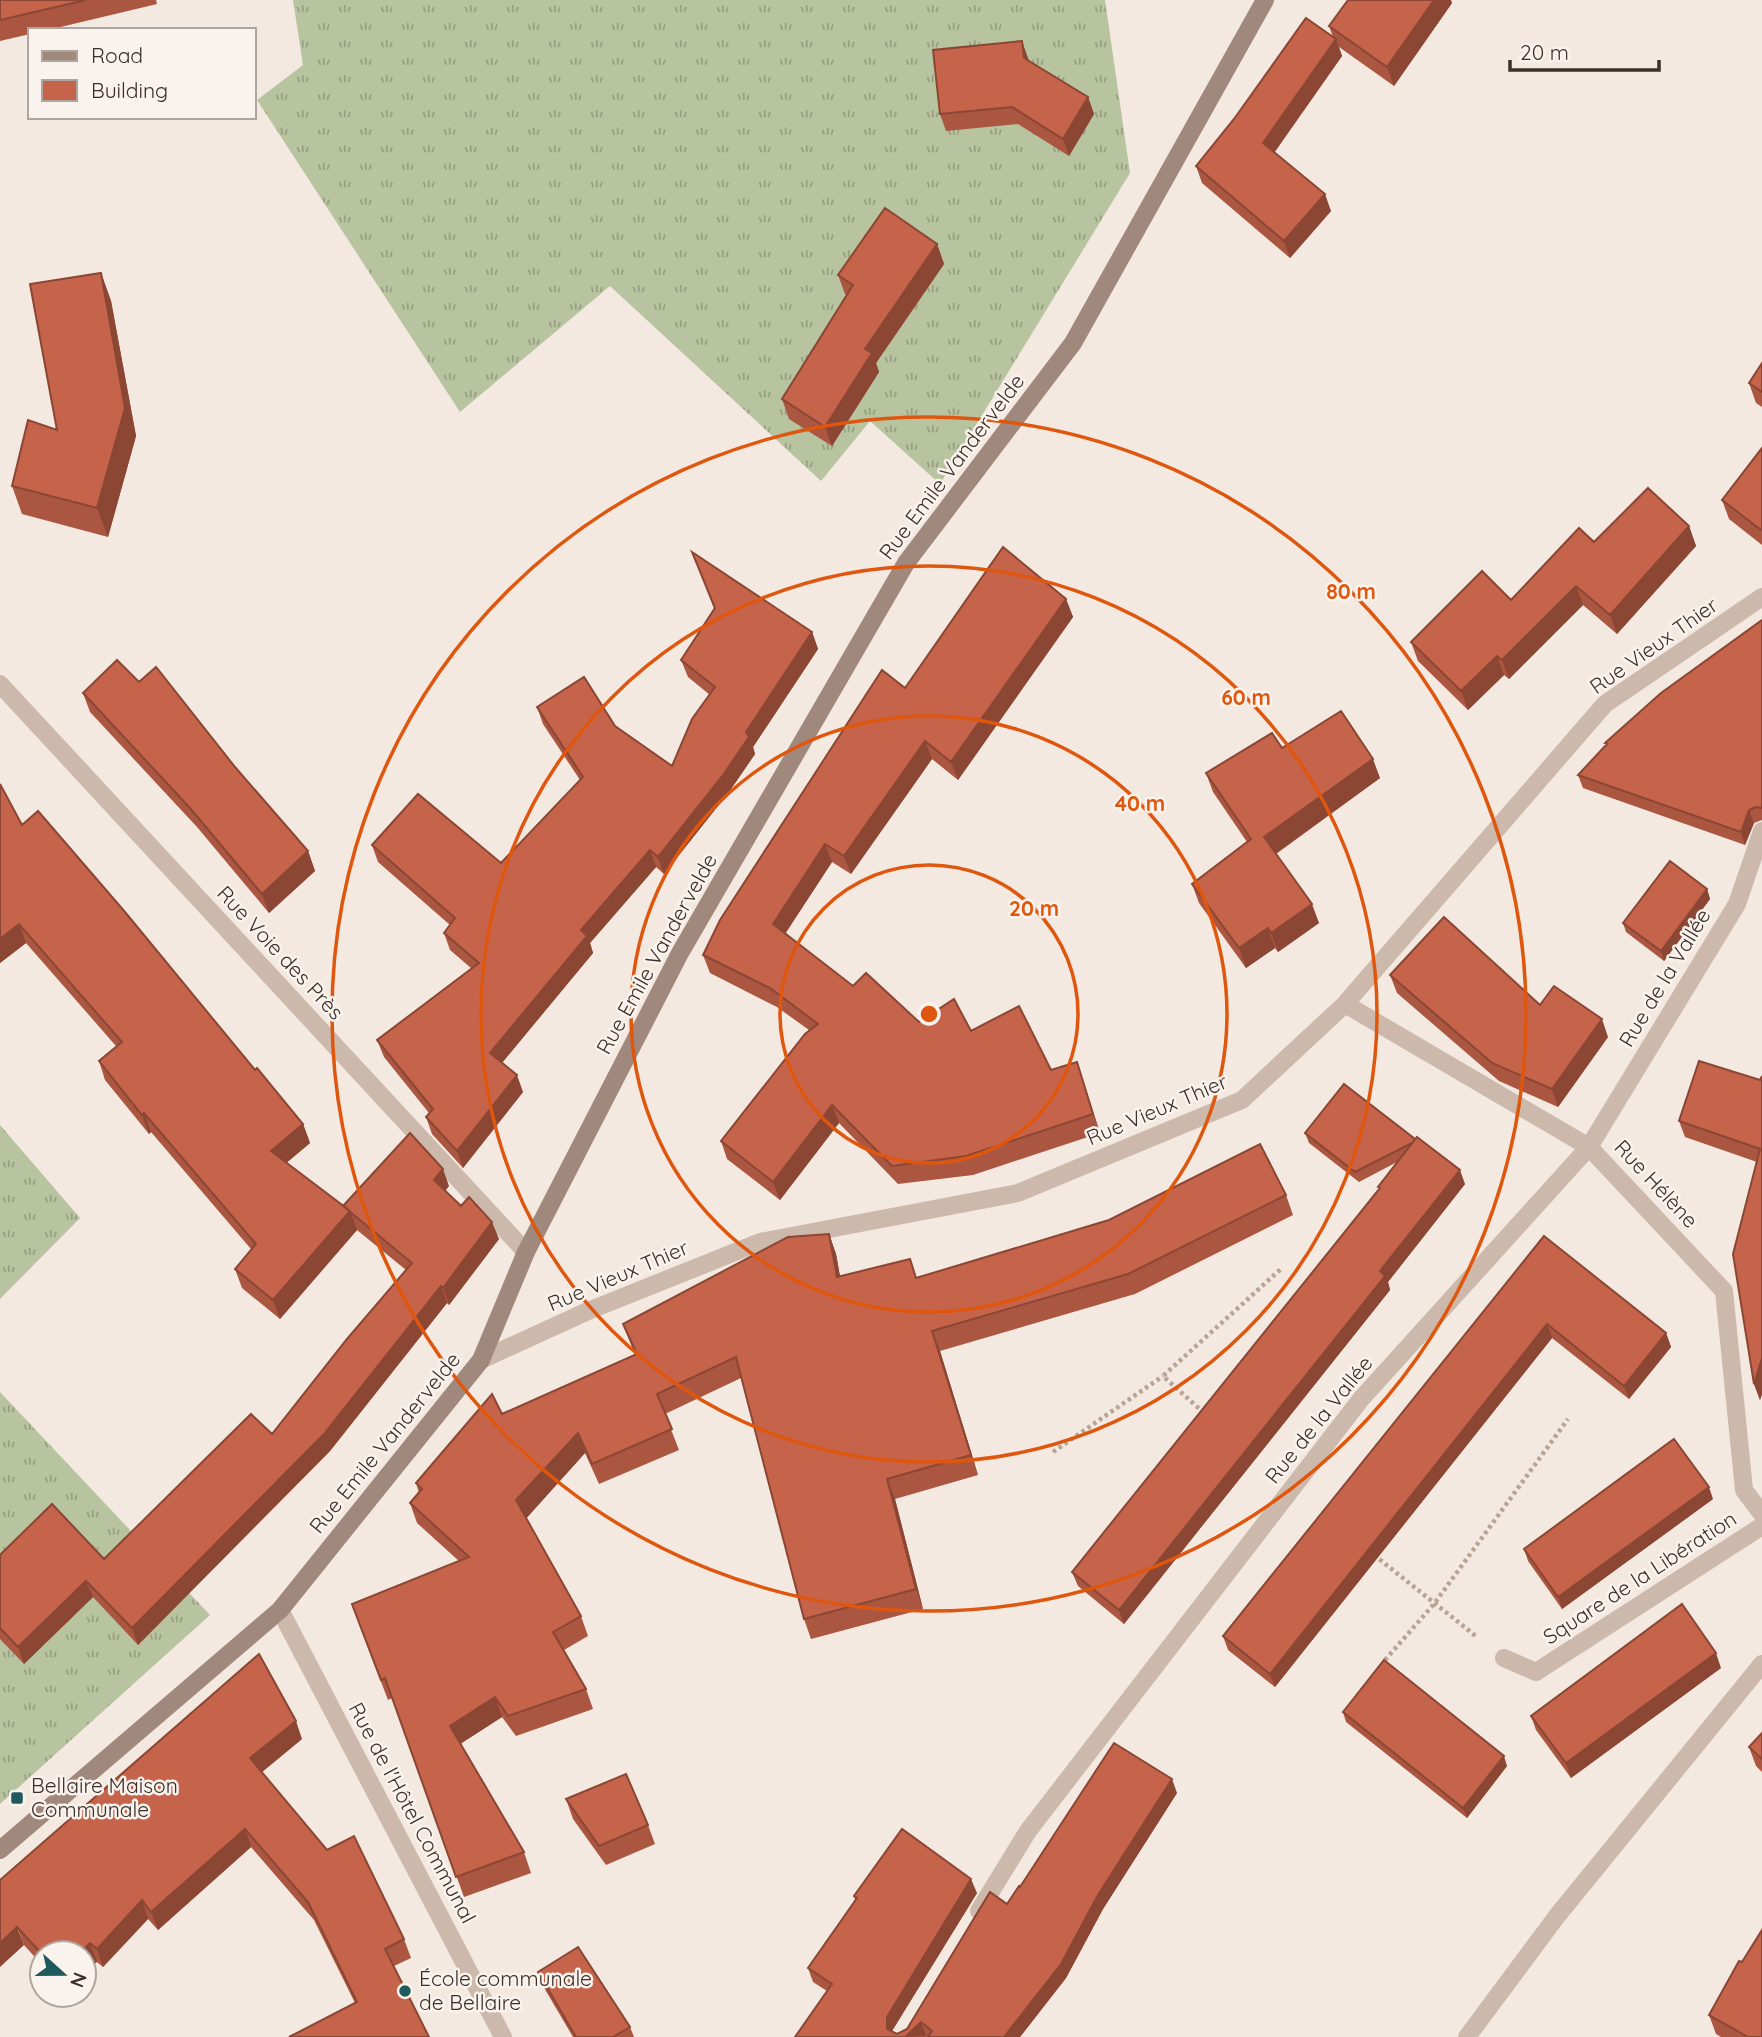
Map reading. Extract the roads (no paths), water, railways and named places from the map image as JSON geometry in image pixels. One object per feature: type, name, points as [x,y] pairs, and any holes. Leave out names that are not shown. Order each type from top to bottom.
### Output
[{"type":"street","name":"Rue Emile Vandervelde","points":[[0,1850],[280,1609],[481,1360],[526,1252],[680,953],[906,563],[1073,343],[1265,0]]},
{"type":"street","name":"Rue Vieux Thier","points":[[481,1360],[588,1311],[760,1242],[1018,1193],[1242,1100],[1345,1004],[1605,704],[1762,597]]},
{"type":"street","name":"Rue Voie des Près","points":[[0,684],[526,1252]]},
{"type":"street","name":"Rue de la Vallée","points":[[972,1922],[1028,1831],[1361,1399],[1589,1147],[1737,904],[1762,831]]},
{"type":"street","name":"Rue Hélène","points":[[1345,1004],[1589,1147],[1724,1291],[1744,1490],[1762,1514]]},
{"type":"street","name":"Square de la Libération","points":[[1504,1658],[1536,1672],[1762,1526]]},
{"type":"street","name":"Rue de l'Hôtel Communal","points":[[280,1609],[503,2037]]},
{"type":"street","points":[[1467,2037],[1557,1916],[1762,1664]]},
{"type":"place","name":"Bellaire Maison Communale","points":[[17,1798]]},
{"type":"place","name":"École communale de Bellaire","points":[[405,1991]]}]
